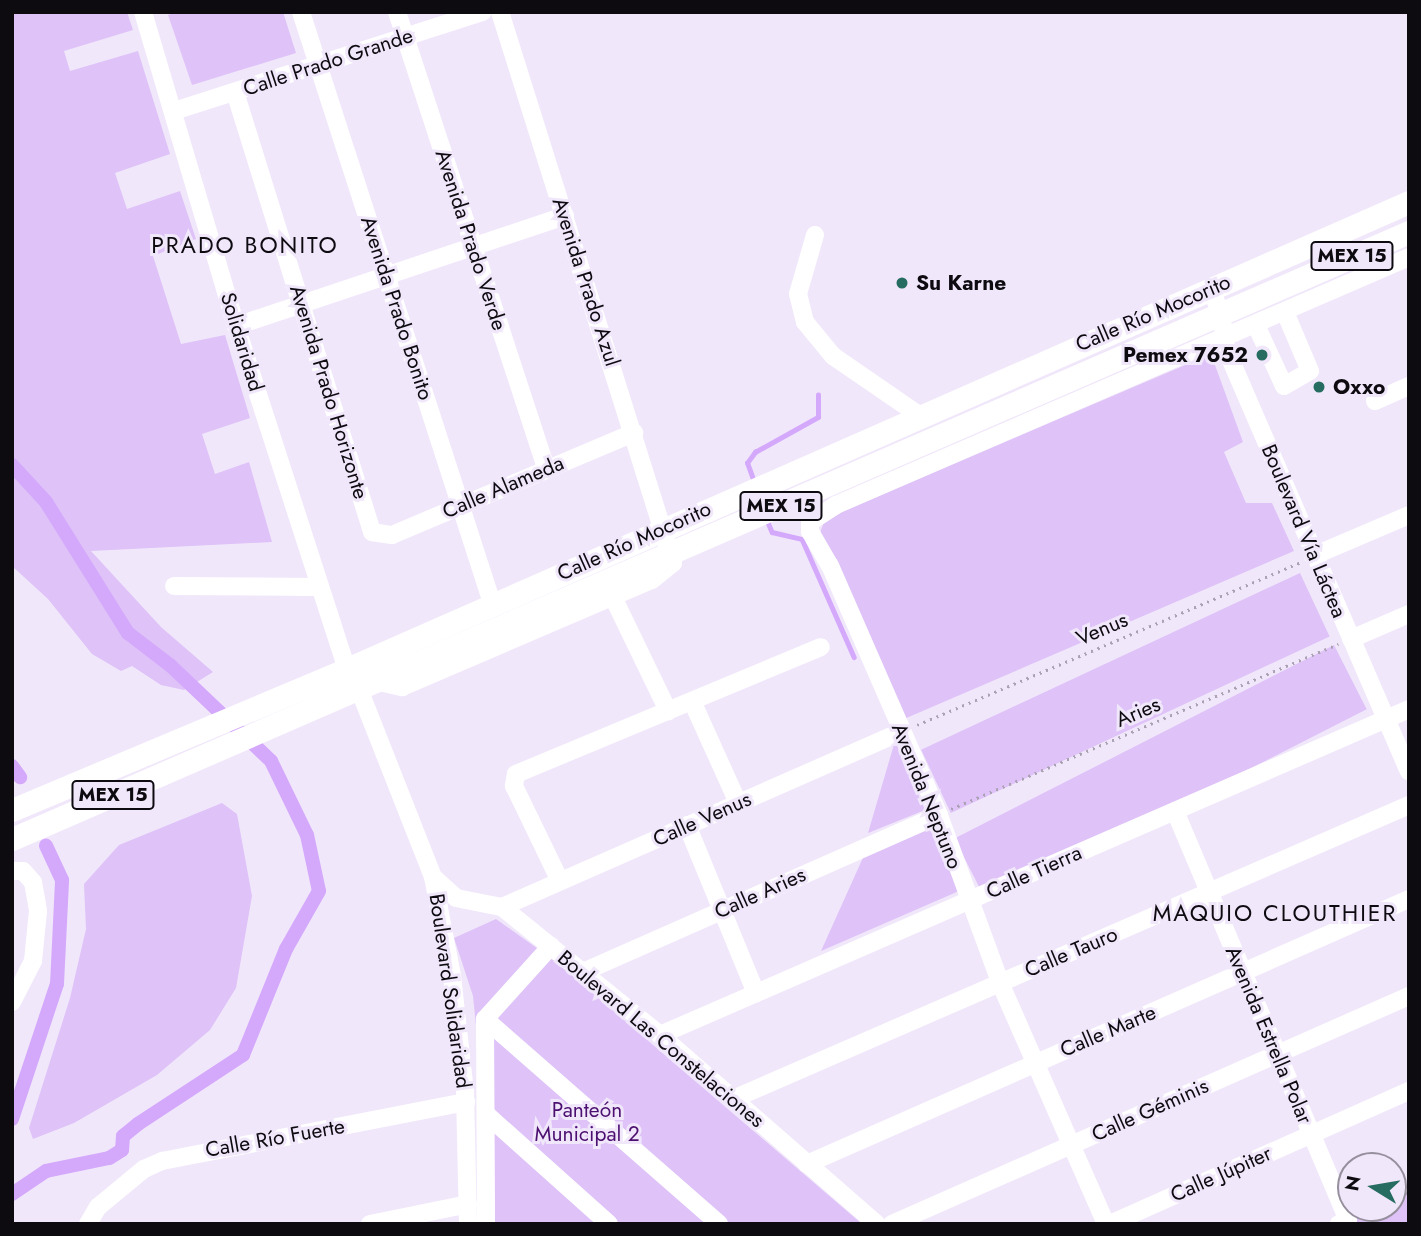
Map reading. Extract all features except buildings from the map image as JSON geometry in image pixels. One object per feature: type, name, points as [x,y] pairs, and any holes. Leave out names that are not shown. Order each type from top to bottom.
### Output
[{"type":"main road","name":"Calle Río Mocorito","points":[[12,839],[266,730],[360,680],[492,604],[1409,202]]},
{"type":"main road","name":"Calle Río Mocorito","points":[[12,810],[257,706],[360,680],[672,552],[1409,232]]},
{"type":"street","name":"Solidaridad","points":[[143,12],[236,326],[318,587],[360,680]]},
{"type":"street","name":"Avenida Prado Bonito","points":[[302,12],[492,604]]},
{"type":"street","name":"Avenida Prado Verde","points":[[397,12],[546,468]]},
{"type":"street","name":"Calle Prado Grande","points":[[174,111],[482,12]]},
{"type":"street","name":"Avenida Prado Azul","points":[[500,12],[672,552]]},
{"type":"street","name":"Avenida Prado Horizonte","points":[[236,92],[372,532]]},
{"type":"street","points":[[236,326],[301,302],[565,216]]},
{"type":"street","points":[[814,234],[798,294],[804,322],[833,356],[919,415]]},
{"type":"street","points":[[1227,337],[1409,257]]},
{"type":"street","name":"Boulevard Vía Láctea","points":[[1210,289],[1221,313],[1227,337],[1226,349],[1313,556],[1409,771]]},
{"type":"street","points":[[1256,325],[1284,386],[1310,371],[1285,312]]},
{"type":"street","name":"Avenida Neptuno","points":[[1108,1224],[1070,1145],[1000,982],[968,901],[939,815],[809,525],[813,516],[836,505],[1227,337]]},
{"type":"street","points":[[1375,401],[1409,386]]},
{"type":"street","name":"Calle Alameda","points":[[372,532],[392,535],[634,433]]},
{"type":"street","points":[[1313,556],[1409,515]]},
{"type":"street","points":[[360,680],[402,687],[613,597],[668,570],[672,552]]},
{"type":"street","points":[[174,586],[318,587]]},
{"type":"street","points":[[613,597],[668,711]]},
{"type":"street","points":[[1351,639],[1409,614]]},
{"type":"street","points":[[560,881],[514,786],[514,776],[821,647]]},
{"type":"street","name":"Boulevard Solidaridad","points":[[360,680],[433,877],[452,976],[466,1102],[468,1224]]},
{"type":"street","points":[[692,701],[738,803]]},
{"type":"street","name":"Calle Tierra","points":[[660,1035],[1409,709]]},
{"type":"street","name":"Calle Venus","points":[[502,907],[902,732]]},
{"type":"street","name":"Calle Tauro","points":[[733,1099],[1409,805]]},
{"type":"street","name":"Avenida Estrella Polar","points":[[1175,811],[1311,1134],[1337,1203]]},
{"type":"street","name":"Calle Aries","points":[[583,972],[939,815]]},
{"type":"street","points":[[687,825],[720,911],[756,993]]},
{"type":"street","points":[[12,871],[26,873],[37,894],[33,961],[12,1002]]},
{"type":"street","name":"Boulevard Las Constelaciones","points":[[433,877],[456,898],[502,907],[660,1035],[877,1224]]},
{"type":"street","name":"Calle Marte","points":[[807,1164],[1409,899]]},
{"type":"street","points":[[488,1222],[485,1019],[551,946]]},
{"type":"street","points":[[12,966],[33,961]]},
{"type":"street","name":"Calle Géminis","points":[[892,1224],[1409,996]]},
{"type":"street","points":[[485,1019],[719,1224]]},
{"type":"street","name":"Calle Júpiter","points":[[1108,1224],[1409,1091]]},
{"type":"street","name":"Calle Río Fuerte","points":[[88,1224],[144,1169],[171,1158],[466,1102]]},
{"type":"street","points":[[486,1114],[609,1224]]},
{"type":"street","points":[[370,1224],[468,1204]]},
{"type":"path","name":"Venus","points":[[902,732],[1313,556]]},
{"type":"path","name":"Aries","points":[[939,815],[1351,639]]},
{"type":"green space","points":[[12,12],[127,12],[133,30],[64,51],[70,71],[138,51],[170,154],[115,173],[127,209],[180,191],[196,239],[153,256],[181,344],[225,335],[250,418],[202,434],[215,474],[249,462],[272,542],[91,551],[161,627],[213,672],[184,690],[161,685],[132,666],[121,671],[92,654],[48,599],[12,566]]},
{"type":"green space","points":[[176,12],[283,12],[296,53],[192,85],[168,15]]},
{"type":"green space","points":[[1211,354],[1243,442],[1224,452],[1246,503],[1272,503],[1294,551],[904,719],[820,533],[825,519]]},
{"type":"green space","points":[[1300,573],[1330,636],[951,813],[921,750]]},
{"type":"green space","points":[[1334,645],[1367,709],[987,903],[954,838]]},
{"type":"green space","points":[[895,741],[925,810],[868,833]]},
{"type":"green space","points":[[222,803],[237,814],[252,896],[236,988],[210,1030],[157,1075],[74,1123],[33,1139],[29,1128],[70,998],[86,929],[84,884],[119,845]]},
{"type":"green space","points":[[931,822],[959,891],[821,951],[866,851]]},
{"type":"green space","name":"Panteón Municipal 2","points":[[496,919],[555,961],[862,1224],[484,1224],[484,1104],[473,996],[454,938]]},
{"type":"green space","points":[[1409,1190],[1409,1224],[1345,1224],[1344,1222],[1407,1222]]},
{"type":"waterway","points":[[754,482],[747,463],[755,452],[818,417],[818,395]]},
{"type":"waterway","points":[[12,465],[46,502],[128,633],[171,666],[271,761],[307,835],[319,891],[286,949],[243,1055],[138,1124],[123,1136],[122,1150],[109,1158],[46,1171],[12,1194]]},
{"type":"waterway","points":[[767,520],[772,532],[802,539],[854,657]]},
{"type":"waterway","points":[[12,766],[20,777]]},
{"type":"waterway","points":[[12,1119],[57,984],[62,880],[46,846]]},
{"type":"place","name":"Su Karne","points":[[902,283]]},
{"type":"place","name":"Pemex 7652","points":[[1262,355]]},
{"type":"place","name":"Oxxo","points":[[1319,387]]},
{"type":"district","name":"PRADO BONITO","points":[[245,245]]},
{"type":"district","name":"MAQUIO CLOUTHIER","points":[[1275,913]]}]
